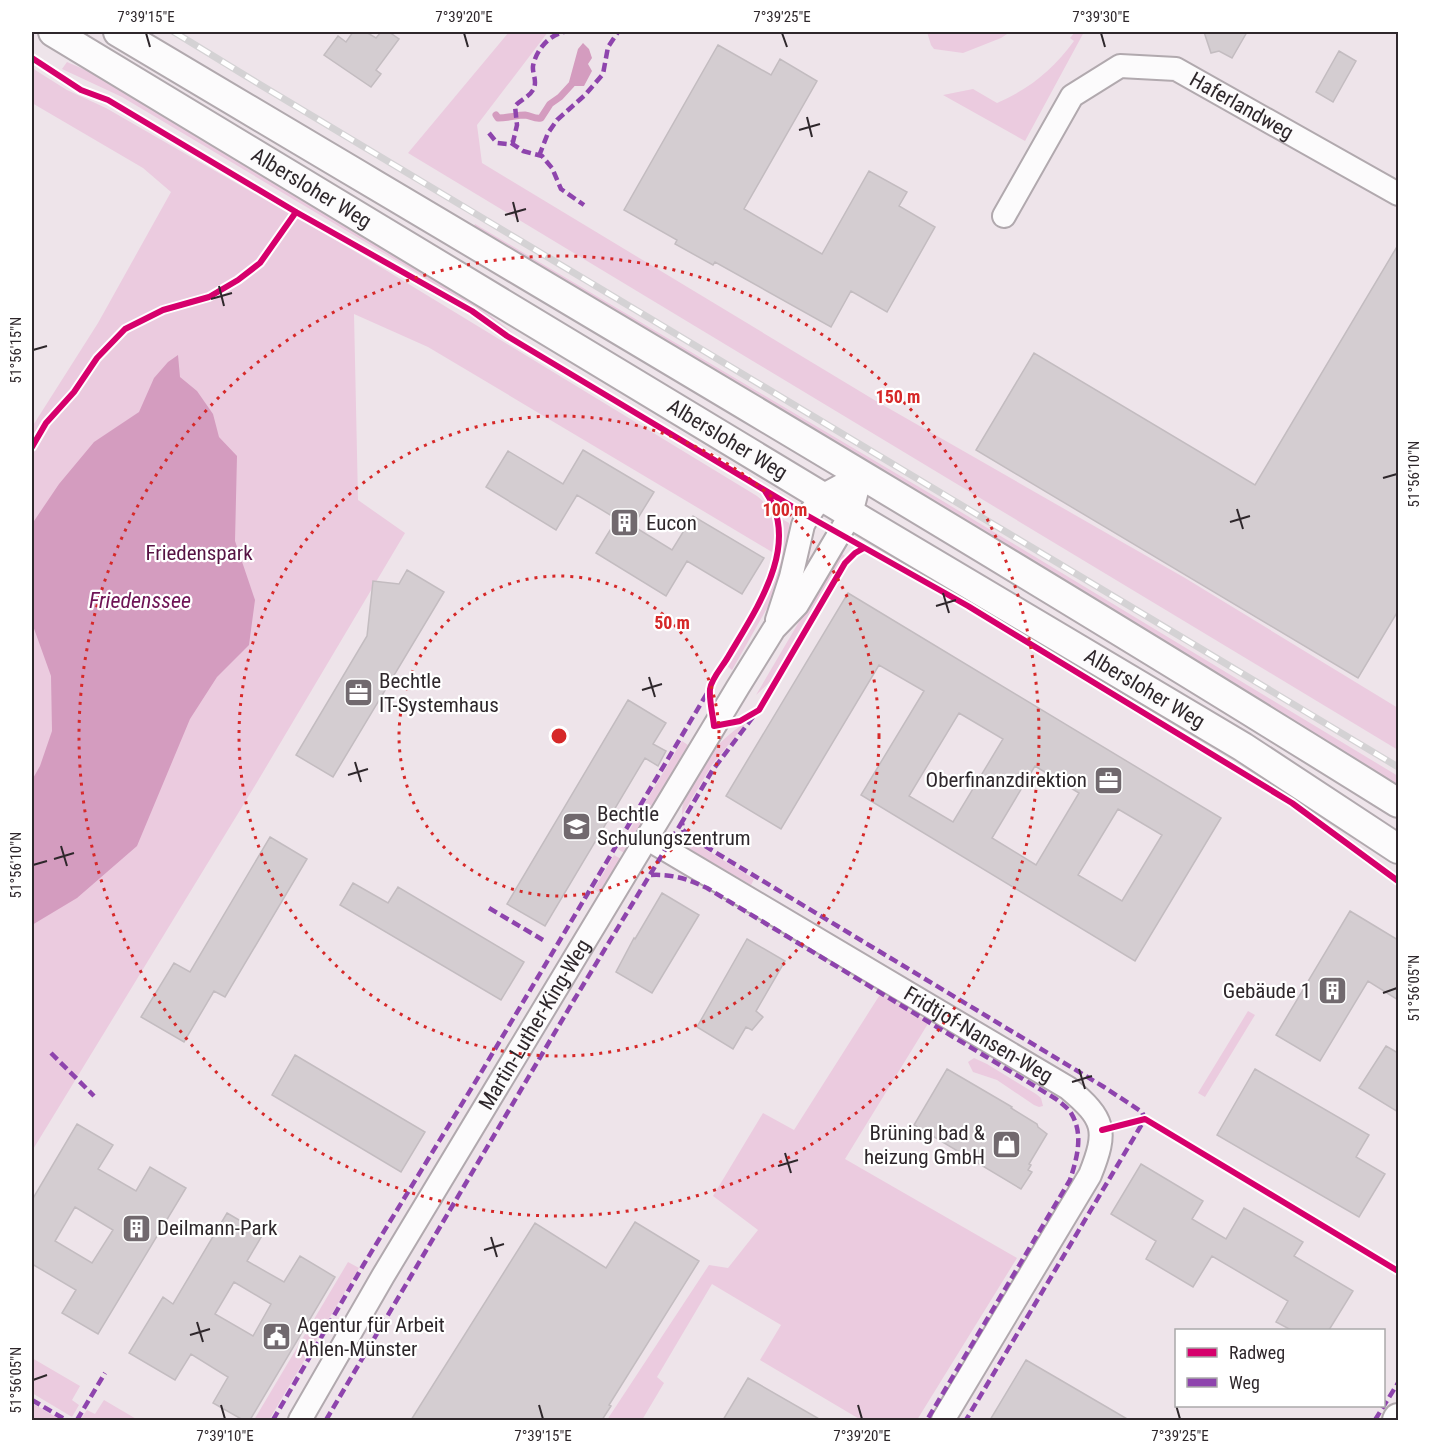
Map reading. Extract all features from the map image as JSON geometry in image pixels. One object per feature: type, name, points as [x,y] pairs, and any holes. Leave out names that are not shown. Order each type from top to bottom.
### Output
[{"type":"main road","name":"Albersloher Weg","points":[[53,32],[851,514],[1243,747],[1398,849]]},
{"type":"main road","name":"Albersloher Weg","points":[[118,32],[1183,668],[1398,803]]},
{"type":"street","name":"Haferlandweg","points":[[1004,216],[1072,96],[1120,66],[1176,69],[1398,194]]},
{"type":"street","name":"Martin-Luther-King-Weg","points":[[774,629],[791,577],[803,525],[822,496],[861,475]]},
{"type":"street","name":"Martin-Luther-King-Weg","points":[[300,1420],[383,1276],[774,629],[797,605],[851,514],[861,475]]},
{"type":"street","name":"Fridtjof-Nansen-Weg","points":[[648,839],[1068,1088],[1087,1104],[1102,1130],[1100,1151],[1090,1175],[943,1420]]},
{"type":"green space","points":[[509,32],[548,32],[477,125],[482,163],[876,401],[1185,578],[1398,708],[1398,750],[408,153]]},
{"type":"green space","points":[[927,32],[1010,32],[1001,38],[963,53],[934,49]]},
{"type":"green space","points":[[1075,32],[1084,32],[1025,141],[943,95],[973,89],[997,103],[1009,98],[1030,85],[1058,61],[1074,41],[1070,38]]},
{"type":"green space","points":[[67,62],[109,80],[448,283],[513,333],[409,268],[122,97],[62,69]]},
{"type":"green space","name":"Friedenspark","points":[[32,68],[67,90],[106,108],[356,252],[757,496],[769,508],[775,528],[772,552],[428,347],[354,314],[358,500],[405,533],[256,784],[32,1151],[32,427],[98,323],[171,192],[143,168],[32,103]]},
{"type":"green space","points":[[475,224],[941,500],[1398,776],[1398,786],[472,230]]},
{"type":"green space","points":[[782,519],[789,523],[788,548],[779,587],[732,670],[727,666],[770,592],[776,574]]},
{"type":"green space","points":[[840,552],[845,556],[772,680],[756,695]]},
{"type":"green space","points":[[747,722],[712,765],[682,815],[683,802],[688,788],[704,761],[725,738]]},
{"type":"green space","points":[[682,741],[688,745],[652,806],[645,803]]},
{"type":"green space","points":[[642,810],[648,813],[624,853],[618,849]]},
{"type":"green space","points":[[690,840],[754,879],[751,885],[691,850],[686,845]]},
{"type":"green space","points":[[614,855],[621,859],[600,893],[594,889]]},
{"type":"green space","points":[[881,993],[929,1022],[845,1159],[1017,1258],[917,1420],[861,1420],[760,1360],[781,1325],[712,1284],[657,1377],[664,1383],[642,1420],[607,1420],[709,1265],[728,1268],[758,1230],[713,1196],[763,1113],[794,1130]]},
{"type":"green space","points":[[1248,1011],[1255,1015],[1205,1097],[1198,1093]]},
{"type":"green space","points":[[974,1058],[1036,1094],[1041,1098],[1043,1106],[1034,1105],[997,1080],[973,1072],[968,1062]]},
{"type":"green space","points":[[348,1262],[359,1268],[269,1420],[254,1420]]},
{"type":"green space","points":[[32,1358],[80,1386],[72,1400],[79,1405],[72,1417],[32,1393]]},
{"type":"green space","points":[[104,1400],[138,1420],[80,1420],[87,1410],[95,1414]]},
{"type":"green space","points":[[32,1403],[61,1420],[32,1420]]},
{"type":"water","points":[[583,43],[589,49],[592,58],[588,64],[592,71],[584,86],[572,86],[569,82],[578,49]]},
{"type":"water","name":"Friedenssee","points":[[178,355],[180,377],[197,391],[213,414],[219,437],[237,456],[235,541],[255,600],[249,645],[217,677],[190,719],[137,846],[77,898],[32,925],[32,780],[40,766],[52,731],[51,676],[32,623],[32,524],[59,484],[94,442],[139,412],[154,378],[168,362]]},
{"type":"building","points":[[353,32],[366,32],[376,38],[381,32],[389,32],[399,39],[376,70],[381,74],[371,87],[324,55],[338,36],[346,42]]},
{"type":"building","points":[[1204,32],[1247,32],[1232,58],[1219,51],[1211,53]]},
{"type":"building","points":[[718,45],[771,75],[780,59],[817,81],[744,209],[822,254],[869,171],[907,192],[899,206],[935,227],[887,312],[851,291],[831,327],[715,262],[713,265],[675,244],[677,240],[624,210]]},
{"type":"building","points":[[1339,51],[1356,61],[1333,102],[1316,92]]},
{"type":"building","points":[[1398,245],[1398,611],[1358,678],[976,450],[1034,353],[1255,485]]},
{"type":"building","name":"Eucon","points":[[583,450],[654,492],[633,526],[672,550],[693,516],[764,558],[742,594],[687,561],[666,596],[596,553],[617,519],[577,495],[556,530],[486,487],[508,451],[563,484]]},
{"type":"building","name":"Bechtle IT-Systemhaus","points":[[407,570],[444,592],[333,777],[296,755],[367,636],[373,581],[399,584]]},
{"type":"building","name":"Oberfinanzdirektion","points":[[848,593],[1221,818],[1135,961],[861,795],[924,691],[879,665],[781,829],[726,796]],"holes":[[[959,713],[1003,739],[953,822],[909,796]],[[1035,766],[1079,793],[1036,865],[992,838]],[[1118,809],[1162,835],[1122,901],[1078,875]]]},
{"type":"building","points":[[628,700],[666,723],[653,744],[666,751],[658,766],[645,758],[545,926],[507,904]]},
{"type":"building","points":[[270,837],[307,859],[225,997],[214,991],[184,1042],[141,1017],[174,963],[190,972]]},
{"type":"building","points":[[353,883],[388,903],[398,887],[524,962],[501,1000],[340,905]]},
{"type":"building","points":[[662,893],[699,915],[652,993],[616,972]]},
{"type":"building","name":"Gebäude 1","points":[[1350,911],[1398,940],[1398,1000],[1368,981],[1320,1061],[1276,1035]]},
{"type":"building","points":[[747,939],[785,961],[756,1011],[763,1017],[752,1030],[746,1027],[733,1049],[697,1027]]},
{"type":"building","points":[[1386,1046],[1398,1053],[1398,1112],[1359,1088]]},
{"type":"building","points":[[295,1055],[425,1132],[401,1172],[272,1095]]},
{"type":"building","points":[[947,1069],[1012,1107],[1037,1124],[1047,1134],[1029,1164],[1031,1165],[1028,1170],[1032,1172],[1021,1189],[914,1125]]},
{"type":"building","points":[[1255,1069],[1369,1135],[1356,1157],[1385,1174],[1359,1217],[1217,1135]]},
{"type":"building","name":"Deilmann-Park","points":[[77,1124],[113,1145],[98,1169],[136,1191],[150,1167],[186,1188],[98,1334],[62,1313],[76,1290],[32,1264],[32,1200]],"holes":[[[75,1207],[113,1230],[92,1263],[55,1241]]]},
{"type":"building","points":[[1141,1164],[1203,1201],[1192,1219],[1226,1239],[1244,1208],[1303,1242],[1294,1256],[1353,1291],[1330,1329],[1289,1329],[1276,1322],[1288,1301],[1212,1256],[1193,1287],[1146,1259],[1156,1241],[1111,1214]]},
{"type":"building","points":[[227,1213],[263,1234],[247,1261],[284,1282],[300,1256],[335,1277],[250,1420],[243,1420],[213,1403],[228,1377],[191,1354],[175,1380],[129,1353],[163,1297],[173,1304]],"holes":[[[234,1282],[271,1304],[253,1336],[215,1314]]]},
{"type":"building","points":[[635,1222],[699,1261],[609,1405],[611,1406],[602,1420],[411,1420],[535,1223],[606,1268]]},
{"type":"building","points":[[1026,1360],[1057,1378],[1129,1420],[990,1420]]},
{"type":"building","points":[[748,1378],[821,1420],[723,1420]]},
{"type":"waterway","points":[[496,115],[498,118],[525,115],[541,118],[550,104],[571,85]]},
{"type":"railway","points":[[174,32],[1398,767]]},
{"type":"marked path","points":[[489,133],[497,143],[513,142],[517,125],[515,106],[533,90],[535,84],[533,66],[537,54],[548,40],[564,32]]},
{"type":"marked path","points":[[539,156],[548,133],[557,120],[585,95],[603,74],[608,47],[618,32]]},
{"type":"marked path","points":[[511,143],[523,151],[542,156],[552,168],[561,189],[584,205]]},
{"type":"marked path","points":[[273,1420],[364,1264],[709,690]]},
{"type":"marked path","points":[[753,717],[712,771],[682,822],[683,830],[695,840],[1104,1087],[1142,1112],[1145,1119],[966,1420]]},
{"type":"marked path","points":[[326,1420],[682,822]]},
{"type":"marked path","points":[[651,875],[680,878],[707,888],[1056,1099],[1071,1113],[1077,1129],[1078,1146],[1070,1180],[927,1420]]},
{"type":"marked path","points":[[489,908],[543,940]]},
{"type":"marked path","points":[[51,1053],[94,1096]]},
{"type":"marked path","points":[[77,1420],[105,1373]]},
{"type":"marked path","points":[[1385,1404],[1398,1383]]},
{"type":"marked path","points":[[32,1400],[66,1420]]},
{"type":"marked path","points":[[1375,1420],[1383,1407]]},
{"type":"cycle path","points":[[32,58],[81,90],[108,100],[296,212],[472,311],[507,336],[808,516],[968,606],[1292,803],[1398,881]]},
{"type":"cycle path","points":[[32,447],[46,423],[74,392],[97,358],[125,329],[163,310],[209,297],[238,280],[260,263],[296,212]]},
{"type":"cycle path","points":[[765,491],[775,511],[779,533],[777,555],[762,598],[711,685],[710,698],[714,726],[740,721],[759,710],[845,563],[864,548]]},
{"type":"cycle path","points":[[1102,1130],[1145,1119],[1398,1271]]},
{"type":"place","name":"Eucon","points":[[625,523]]},
{"type":"place","name":"Bechtle IT-Systemhaus","points":[[358,693]]},
{"type":"place","name":"Oberfinanzdirektion","points":[[1108,780]]},
{"type":"place","name":"Bechtle Schulungszentrum","points":[[576,826]]},
{"type":"place","name":"Gebäude 1","points":[[1332,991]]},
{"type":"place","name":"Brüning bad & heizung GmbH","points":[[1006,1145]]},
{"type":"place","name":"Deilmann-Park","points":[[136,1228]]},
{"type":"place","name":"Agentur für Arbeit Ahlen-Münster","points":[[276,1337]]}]
